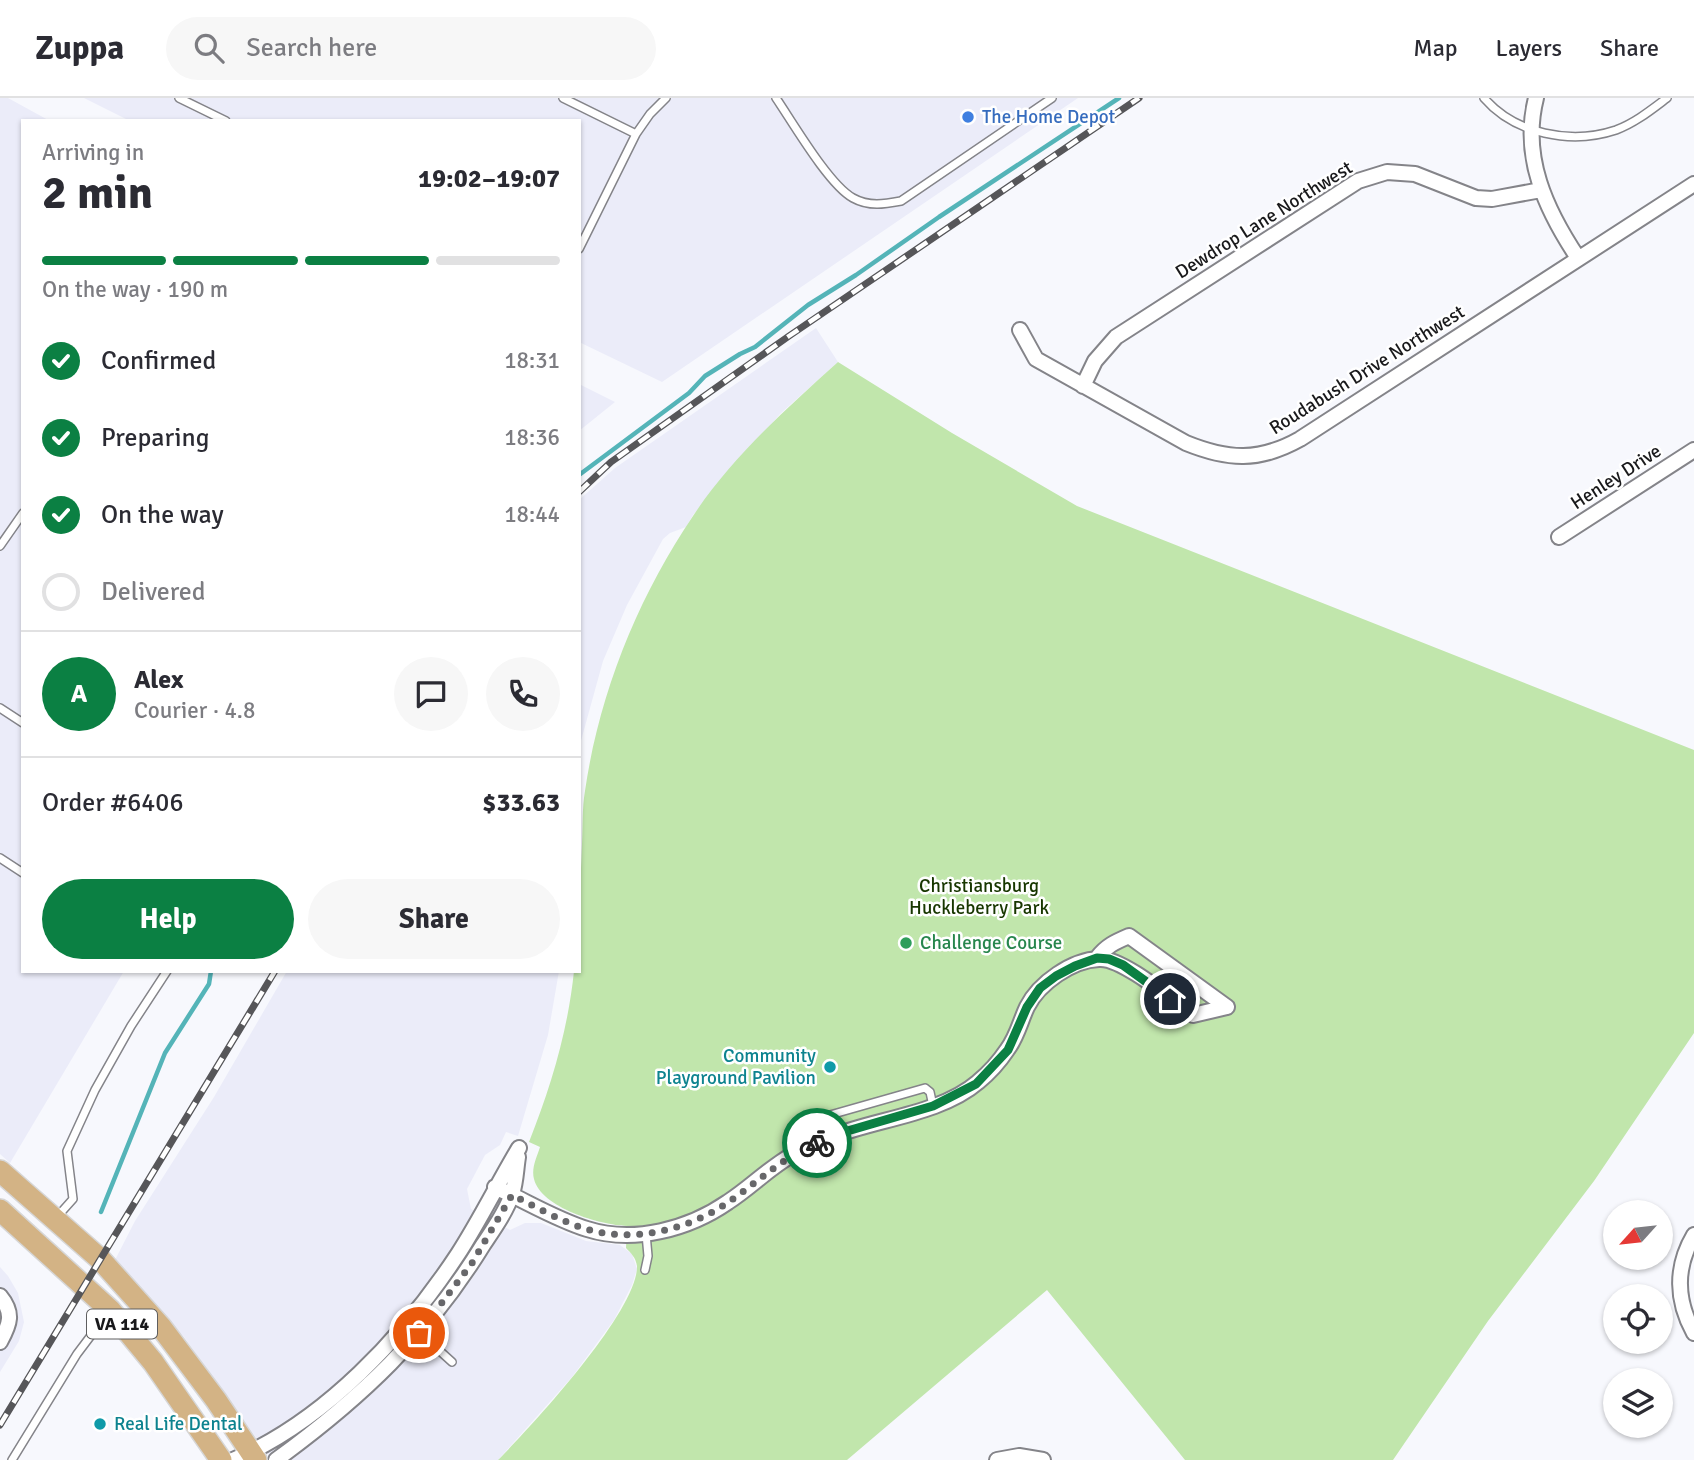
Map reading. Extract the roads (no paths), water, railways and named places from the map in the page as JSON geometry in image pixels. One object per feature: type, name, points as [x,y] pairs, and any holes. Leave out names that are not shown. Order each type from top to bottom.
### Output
[{"type":"main road","name":"VA 114","points":[[0,1171],[100,1259],[161,1327],[216,1400],[247,1457]]},
{"type":"main road","name":"VA 114","points":[[0,1210],[110,1310],[153,1362],[221,1460]]},
{"type":"street","points":[[1536,98],[1532,130],[1534,166],[1552,216],[1578,258]]},
{"type":"street","name":"Dewdrop Lane Northwest","points":[[1083,386],[1095,361],[1116,337],[1358,181],[1387,172],[1415,174],[1476,198],[1493,199],[1541,190]]},
{"type":"street","name":"Roudabush Drive Northwest","points":[[1020,330],[1036,359],[1186,443],[1209,452],[1258,456],[1280,450],[1694,184]]},
{"type":"street","name":"Henley Drive","points":[[1559,537],[1694,450]]},
{"type":"street","points":[[495,1187],[569,1223],[591,1230],[612,1234],[646,1233],[678,1226],[720,1208],[791,1155],[844,1132],[933,1106],[967,1090],[988,1073],[1008,1050],[1027,1007],[1040,988],[1056,976],[1097,958],[1114,942],[1129,936],[1227,1007],[1194,1015],[1123,965],[1109,959],[1097,958]]},
{"type":"street","points":[[247,1457],[285,1433],[327,1401],[381,1352],[417,1310],[458,1254],[519,1148],[512,1195],[472,1263],[419,1333],[396,1360],[342,1410],[275,1460]]},
{"type":"street","points":[[1694,1235],[1681,1267],[1679,1294],[1686,1320],[1694,1333]]},
{"type":"street","points":[[0,1296],[10,1309],[10,1324],[0,1342]]},
{"type":"street","points":[[997,1460],[1019,1456],[1043,1460]]},
{"type":"lane","points":[[180,98],[222,119]]},
{"type":"lane","points":[[563,98],[636,134]]},
{"type":"lane","points":[[581,245],[636,134],[666,98]]},
{"type":"lane","points":[[776,98],[834,181],[853,199],[877,206],[901,201],[1052,98]]},
{"type":"lane","points":[[1484,98],[1502,115],[1532,130],[1566,136],[1602,134],[1635,121],[1667,98]]},
{"type":"lane","points":[[0,546],[21,516]]},
{"type":"lane","points":[[0,708],[21,722]]},
{"type":"lane","points":[[0,858],[21,872]]},
{"type":"lane","points":[[54,1220],[73,1199],[67,1151],[95,1090],[131,1026],[166,973]]},
{"type":"lane","points":[[791,1155],[794,1137],[800,1129],[816,1119],[925,1088],[930,1092],[933,1106]]},
{"type":"lane","points":[[645,1270],[648,1256],[646,1233]]},
{"type":"lane","points":[[12,1460],[77,1354],[110,1310]]},
{"type":"lane","points":[[419,1333],[452,1362]]},
{"type":"waterway","points":[[581,474],[689,393],[705,376],[755,347],[808,305],[1119,98]]},
{"type":"waterway","points":[[101,1212],[165,1053],[209,984],[211,973]]},
{"type":"railway","points":[[581,490],[611,462],[789,336],[1139,98]]},
{"type":"railway","points":[[0,1425],[274,973]]},
{"type":"place","name":"The Home Depot","points":[[968,117]]},
{"type":"place","name":"Challenge Course","points":[[906,943]]},
{"type":"place","name":"Community Playground Pavilion","points":[[830,1067]]},
{"type":"place","name":"Real Life Dental","points":[[100,1424]]},
{"type":"park label","name":"Christiansburg Huckleberry Park","points":[[979,897]]}]
